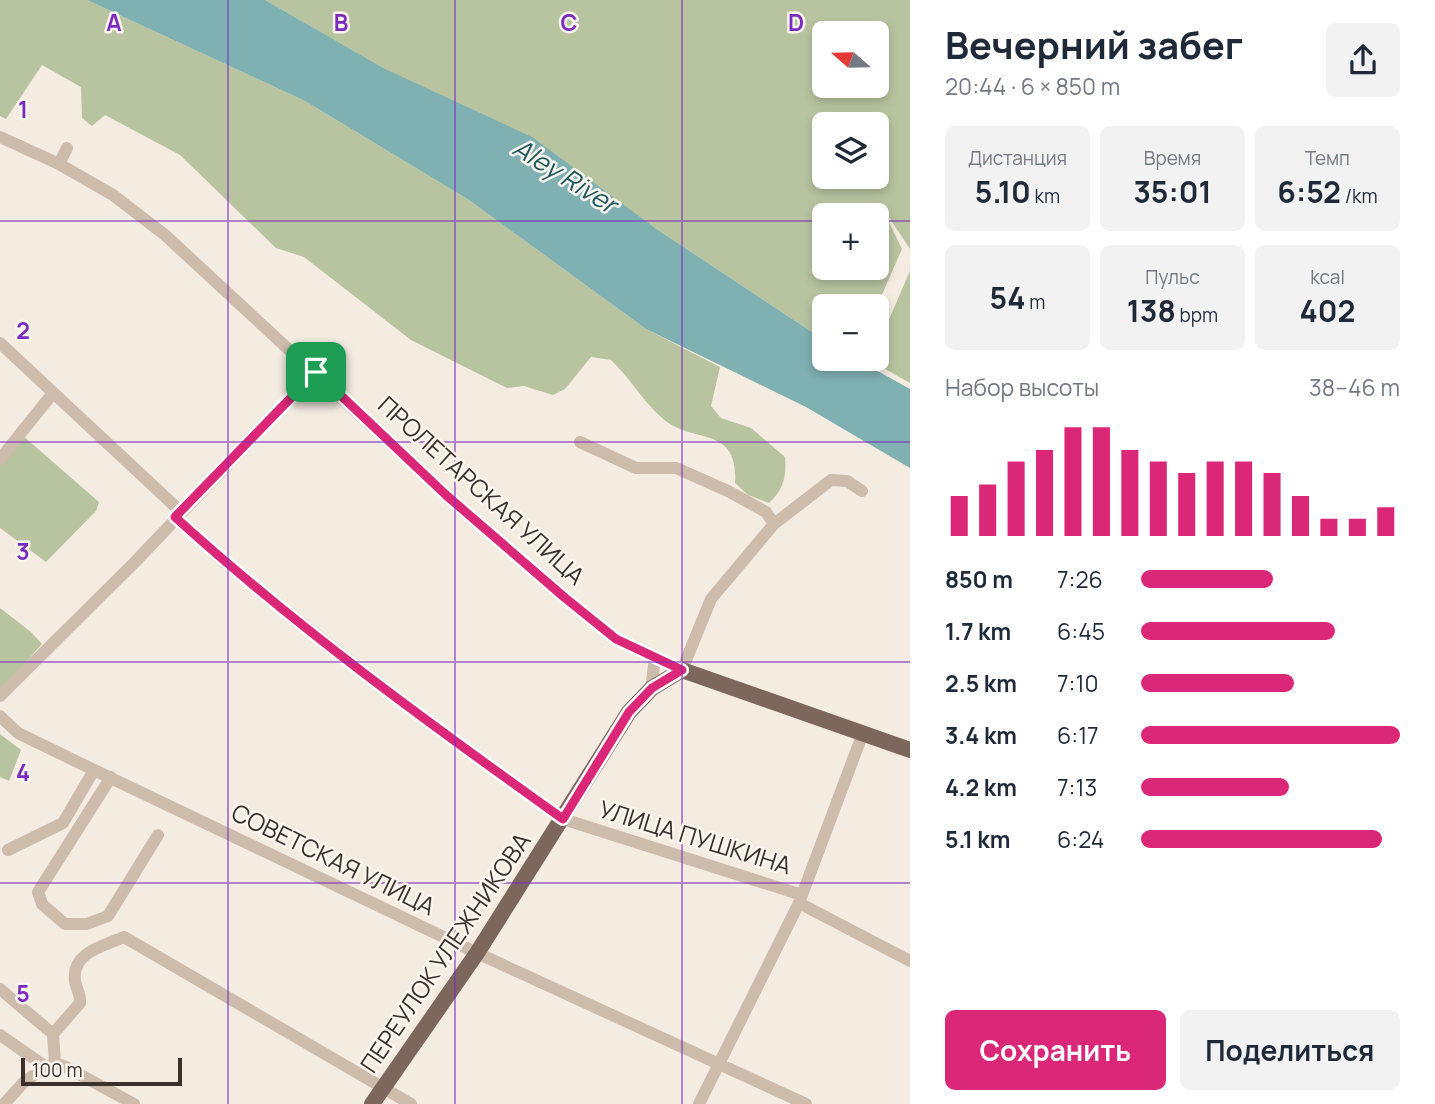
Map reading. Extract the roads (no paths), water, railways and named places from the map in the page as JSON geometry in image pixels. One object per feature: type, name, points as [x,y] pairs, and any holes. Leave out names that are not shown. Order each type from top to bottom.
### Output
[{"type":"main road","name":"ПЕРЕУЛОК УЛЕЖНИКОВА","points":[[372,1104],[477,953],[629,712],[650,690],[682,670]]},
{"type":"main road","name":"ПРОЛЕТАРСКАЯ УЛИЦА","points":[[682,670],[910,750]]},
{"type":"street","name":"ПРОЛЕТАРСКАЯ УЛИЦА","points":[[3,142],[59,163],[113,195],[165,235],[446,495],[564,597],[616,639],[682,670]]},
{"type":"street","points":[[59,163],[67,148]]},
{"type":"street","name":"УЛИЦА ПУШКИНА","points":[[0,343],[178,514],[224,562],[429,723],[563,819],[800,899],[910,961]]},
{"type":"street","points":[[0,695],[131,565],[316,372]]},
{"type":"street","points":[[0,459],[53,393]]},
{"type":"street","points":[[580,442],[636,468],[676,468],[766,512],[774,524]]},
{"type":"street","points":[[682,670],[711,599],[774,524],[831,480],[848,481],[862,491]]},
{"type":"street","points":[[650,690],[655,658]]},
{"type":"street","name":"СОВЕТСКАЯ УЛИЦА","points":[[0,716],[18,733],[94,770],[477,953],[806,1104]]},
{"type":"street","points":[[699,1104],[800,899],[863,733]]},
{"type":"street","points":[[8,850],[63,823],[94,770]]},
{"type":"street","points":[[110,777],[38,892],[42,904],[65,924],[87,924],[108,916],[158,835]]},
{"type":"street","points":[[50,1065],[53,1034],[80,1003],[75,976],[78,964],[85,955],[124,937],[411,1104]]},
{"type":"street","points":[[0,989],[53,1034]]},
{"type":"street","points":[[0,1035],[50,1065],[134,1104]]},
{"type":"street","points":[[3,1100],[50,1065]]},
{"type":"water","name":"Aley River","points":[[87,0],[265,0],[383,68],[532,137],[655,228],[812,332],[812,371],[878,371],[910,389],[910,468],[806,407],[646,329],[469,200],[305,101]]}]
